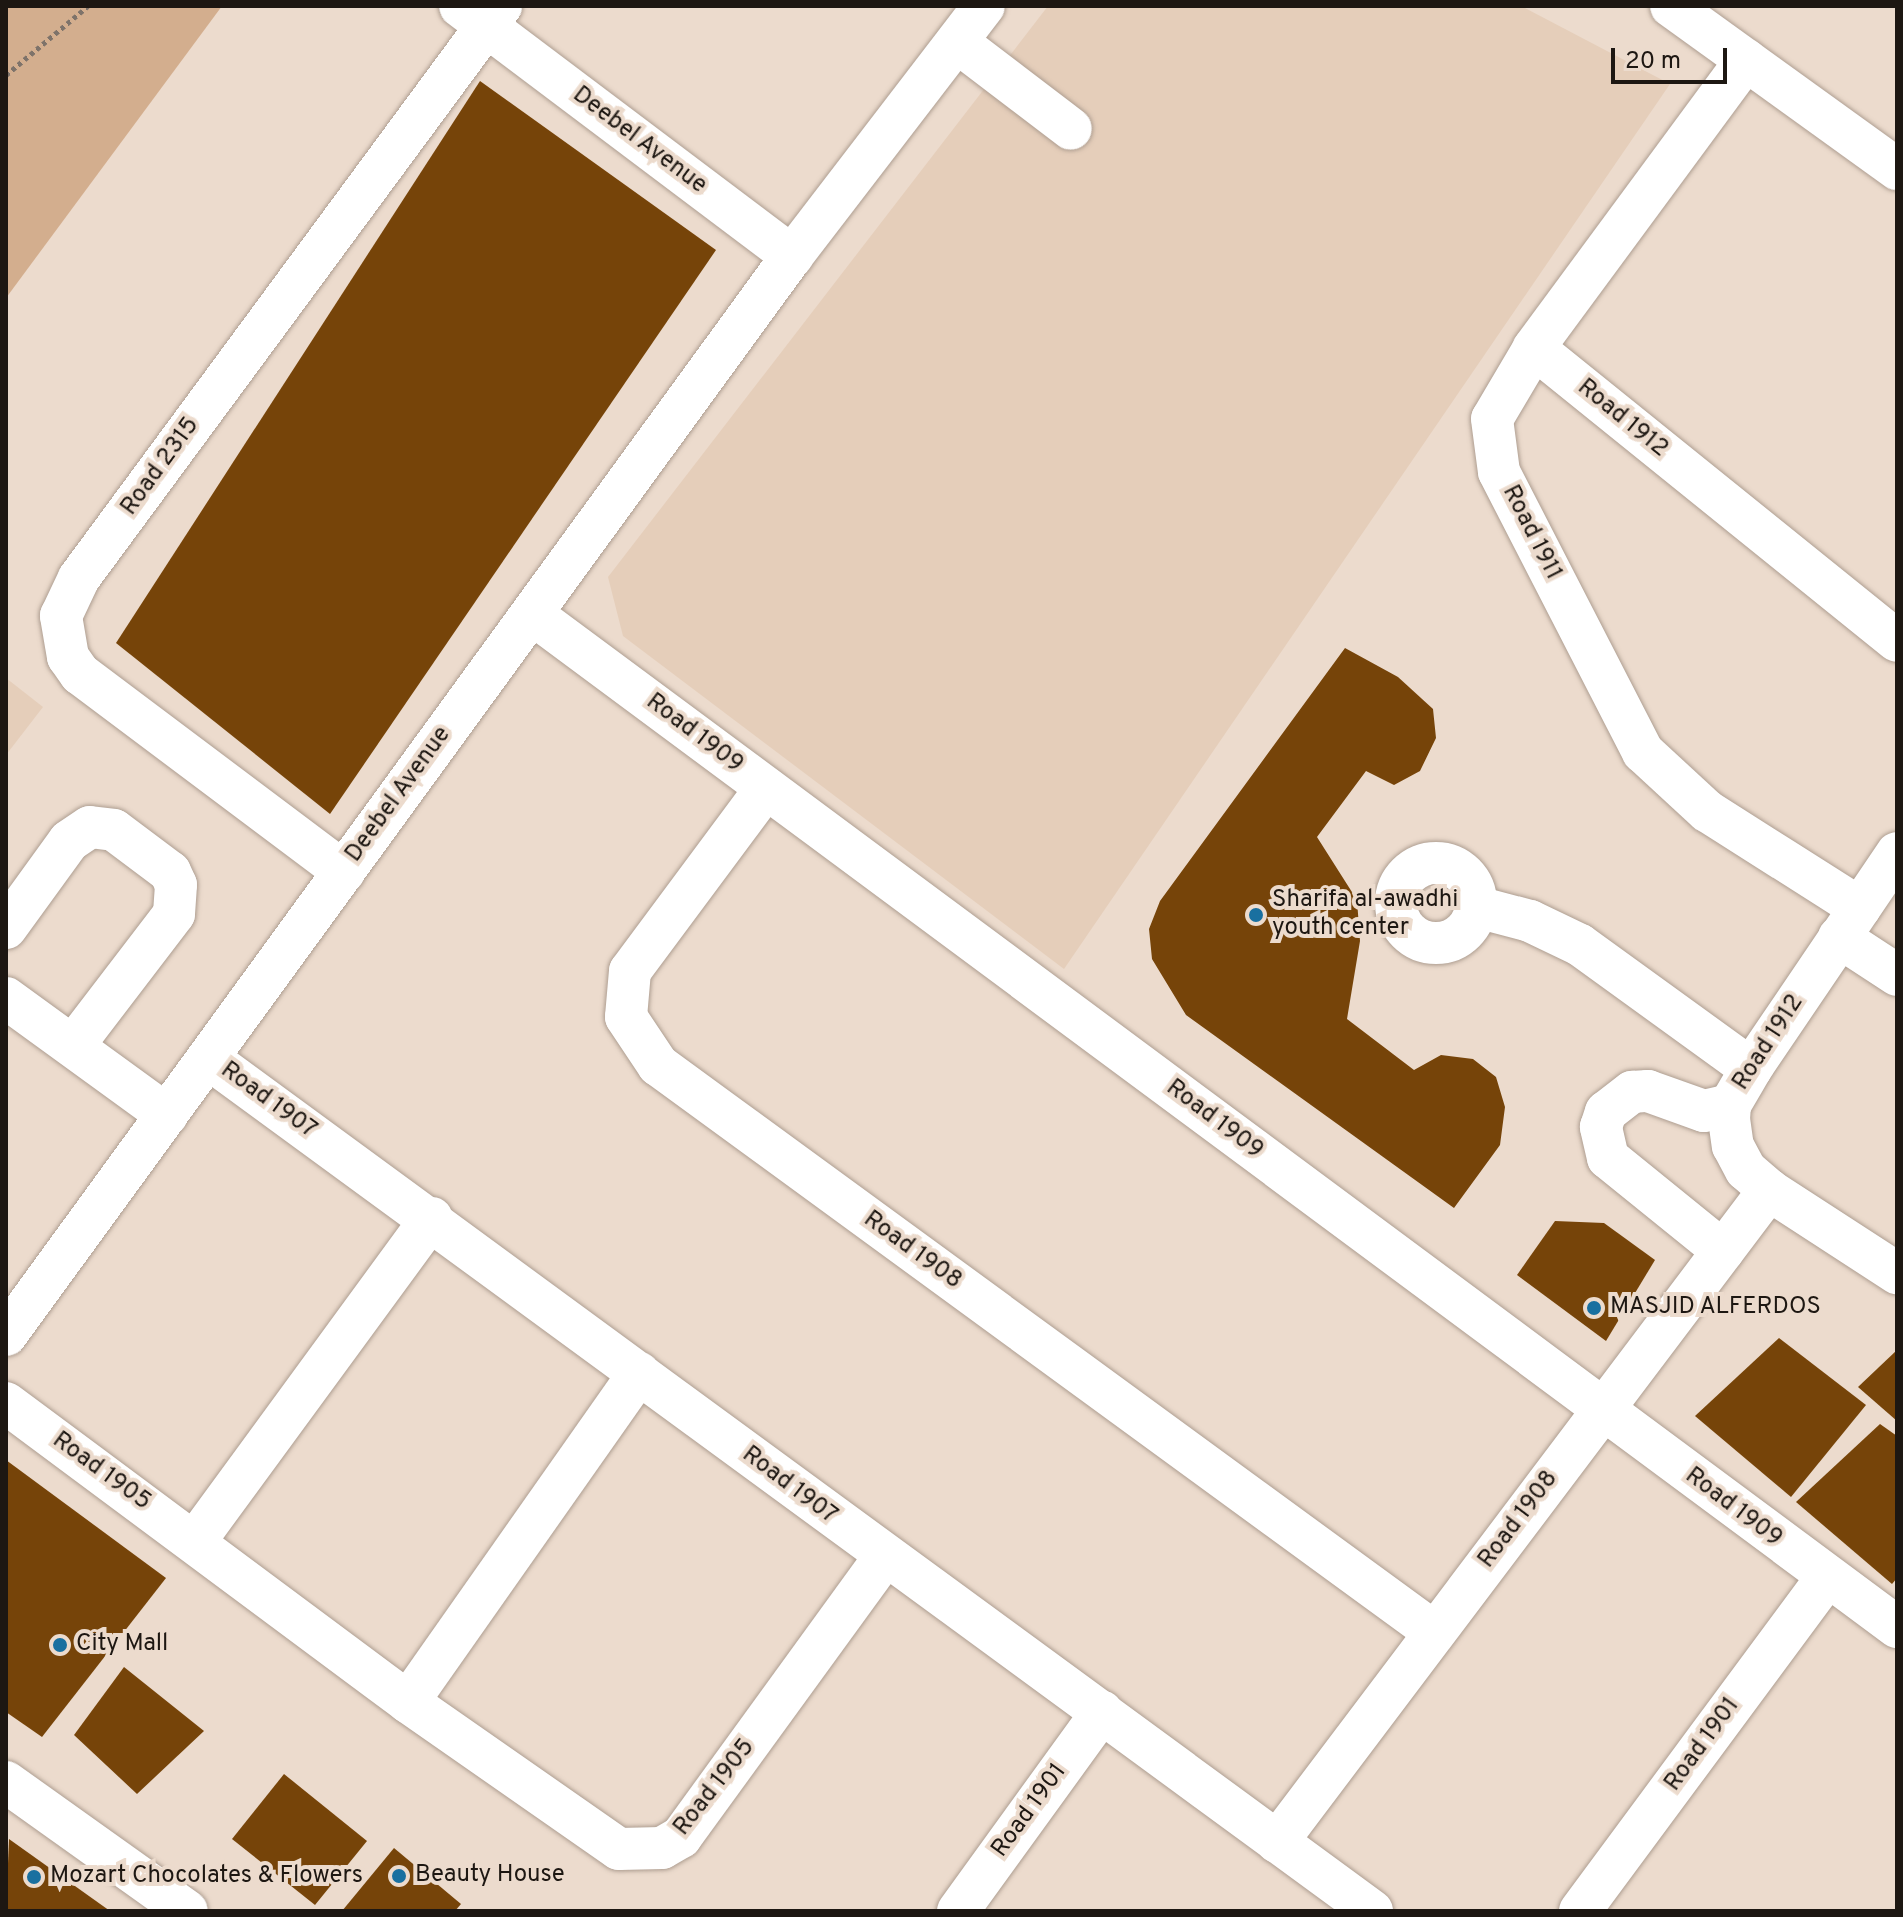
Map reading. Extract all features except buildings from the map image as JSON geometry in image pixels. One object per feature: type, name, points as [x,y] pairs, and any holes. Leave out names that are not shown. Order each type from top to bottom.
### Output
[{"type":"street","name":"Deebel Avenue","points":[[6,1335],[792,256],[984,6]]},
{"type":"street","points":[[1671,6],[1897,169]]},
{"type":"street","name":"Deebel Avenue","points":[[483,13],[792,256]]},
{"type":"street","name":"Road 2315","points":[[344,872],[80,674],[68,657],[61,616],[79,578],[483,13]]},
{"type":"street","points":[[957,42],[1071,129]]},
{"type":"street","name":"Road 1911","points":[[1746,60],[1534,348],[1492,419],[1499,472],[1643,752],[1707,811],[1849,923],[1897,975]]},
{"type":"street","name":"Road 1912","points":[[1534,348],[1897,641]]},
{"type":"street","name":"Road 1909","points":[[532,614],[1826,1578],[1897,1627]]},
{"type":"street","name":"Road 1908","points":[[766,788],[630,971],[626,1017],[658,1065],[1434,1632]]},
{"type":"street","points":[[6,928],[69,841],[90,827],[114,830],[170,872],[176,885],[174,914],[73,1046]]},
{"type":"street","name":"Road 1912","points":[[1897,853],[1730,1105],[1733,1146],[1746,1170],[1769,1190],[1897,1273]]},
{"type":"street","points":[[1477,907],[1530,921],[1580,945],[1751,1069]]},
{"type":"street","points":[[6,998],[167,1115]]},
{"type":"street","name":"Road 1907","points":[[208,1058],[432,1218],[884,1558],[1102,1712],[1372,1911]]},
{"type":"street","points":[[1723,1251],[1608,1158],[1601,1127],[1606,1112],[1632,1092],[1648,1091],[1704,1111],[1730,1105]]},
{"type":"street","name":"Road 1908","points":[[1277,1842],[1769,1190]]},
{"type":"street","points":[[196,1540],[432,1218]]},
{"type":"street","points":[[408,1702],[639,1373]]},
{"type":"street","name":"Road 1905","points":[[6,1403],[196,1540],[408,1702],[600,1839],[641,1852],[662,1848],[696,1820],[884,1558]]},
{"type":"street","name":"Road 1901","points":[[1580,1911],[1826,1578]]},
{"type":"street","name":"Road 1901","points":[[958,1911],[1102,1712]]},
{"type":"street","points":[[6,1782],[187,1911]]},
{"type":"path","points":[[6,75],[88,6]]},
{"type":"shaded area","points":[[6,6],[222,6],[6,298]]},
{"type":"shaded area","points":[[1048,6],[1521,6],[1670,84],[1064,969],[623,636],[608,577]]},
{"type":"shaded area","points":[[6,678],[43,707],[6,755]]},
{"type":"place","name":"Sharifa al-awadhi youth center","points":[[1256,915]]},
{"type":"place","name":"MASJID ALFERDOS","points":[[1594,1308]]},
{"type":"place","name":"City Mall","points":[[60,1645]]},
{"type":"place","name":"Beauty House","points":[[399,1876]]},
{"type":"place","name":"Mozart Chocolates & Flowers","points":[[34,1877]]}]
